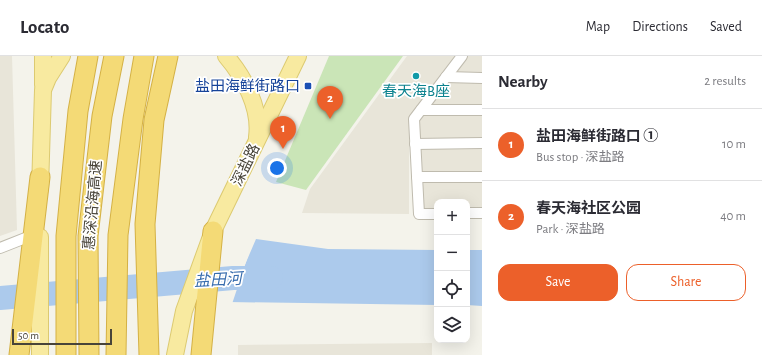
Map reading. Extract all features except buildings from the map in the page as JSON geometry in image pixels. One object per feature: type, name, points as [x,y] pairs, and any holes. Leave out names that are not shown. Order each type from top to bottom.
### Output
[{"type":"highway","points":[[66,355],[66,236],[78,111],[88,56]]},
{"type":"highway","name":"惠深沿海高速","points":[[89,355],[88,236],[102,116],[114,56]]},
{"type":"highway","name":"惠深沿海高速","points":[[116,355],[118,235],[133,119],[144,56]]},
{"type":"highway","points":[[149,347],[145,224],[154,120],[168,56]]},
{"type":"highway","points":[[19,348],[29,271],[38,239],[40,177]]},
{"type":"highway","points":[[201,355],[214,231]]},
{"type":"main road","points":[[40,177],[43,56]]},
{"type":"main road","points":[[43,90],[50,73],[62,56]]},
{"type":"main road","points":[[226,56],[240,74],[252,99],[258,128],[256,145]]},
{"type":"main road","name":"深盐路","points":[[175,355],[184,311],[214,231],[298,56]]},
{"type":"main road","points":[[38,239],[40,355]]},
{"type":"street","points":[[434,214],[419,214],[414,119],[462,56]]},
{"type":"street","points":[[446,77],[482,78]]},
{"type":"street","points":[[421,110],[482,110]]},
{"type":"street","points":[[415,144],[482,143]]},
{"type":"street","points":[[417,177],[482,177]]},
{"type":"street","points":[[470,213],[482,213]]},
{"type":"street","points":[[0,248],[38,239]]},
{"type":"shaded area","points":[[0,56],[12,56],[17,230],[0,236]]},
{"type":"shaded area","points":[[407,56],[455,56],[409,118],[409,214],[302,213],[310,189]]},
{"type":"shaded area","points":[[456,56],[482,56],[482,219],[470,219],[470,199],[434,199],[434,219],[415,219],[412,118]]},
{"type":"shaded area","points":[[432,343],[432,355],[238,355],[238,345]]},
{"type":"green space","points":[[329,56],[403,56],[306,190],[276,182]]},
{"type":"water","points":[[256,239],[328,249],[434,250],[434,305],[229,302]]},
{"type":"water","points":[[470,250],[482,250],[482,306],[470,305]]},
{"type":"pier","points":[[254,238],[232,304],[228,304],[227,301]]},
{"type":"waterway","name":"盐田河","points":[[0,298],[233,278],[271,278]]},
{"type":"place","name":"春天海B座","points":[[416,76]]},
{"type":"place","name":"盐田海鲜街路口","points":[[308,86]]},
{"type":"place","name":"春天海社区公园","points":[[330,119]]},
{"type":"place","name":"盐田海鲜街路口 ①","points":[[283,149]]}]
